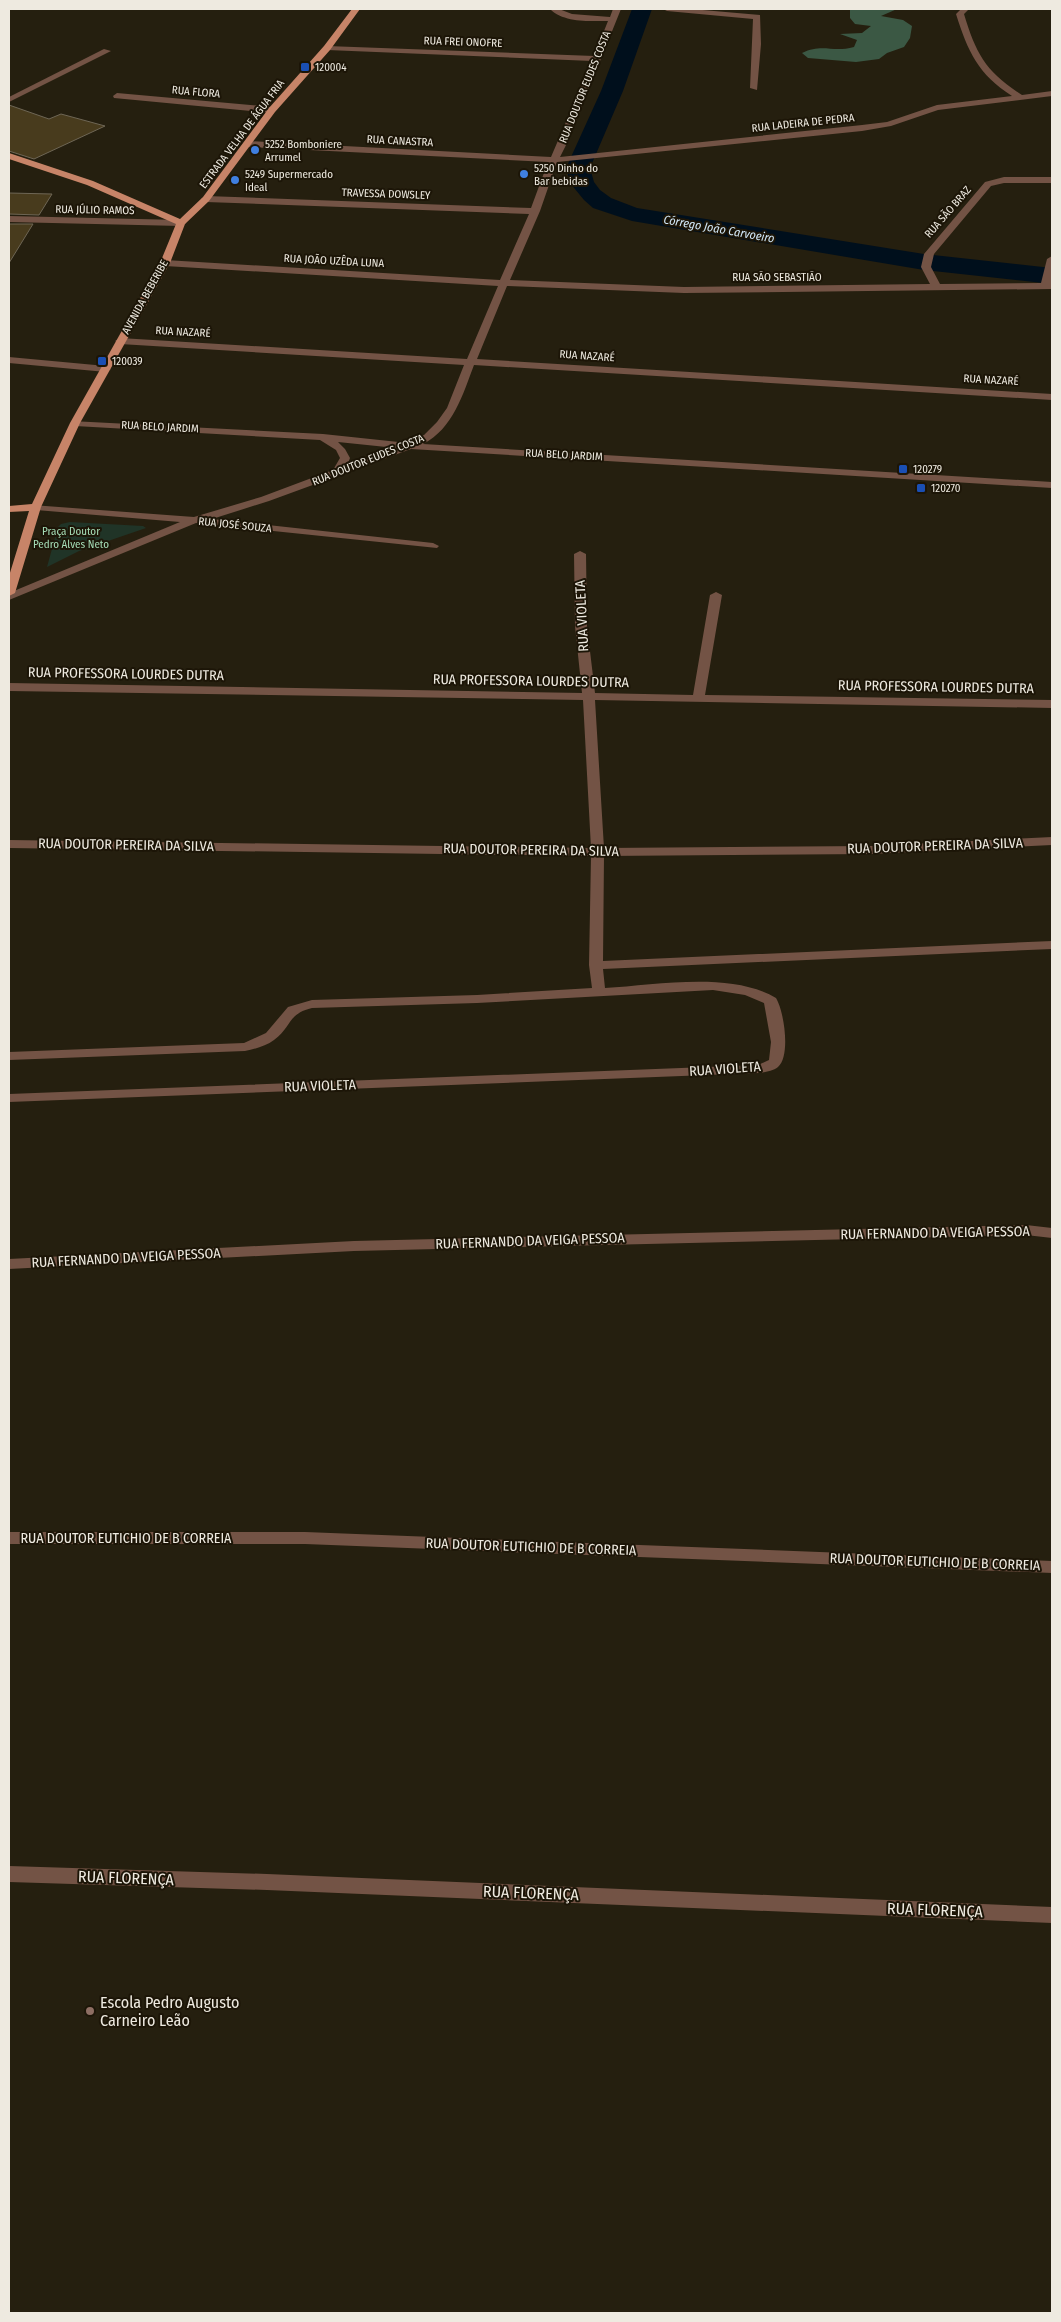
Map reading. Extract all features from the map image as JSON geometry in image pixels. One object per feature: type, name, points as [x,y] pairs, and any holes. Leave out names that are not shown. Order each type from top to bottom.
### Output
[{"type":"main road","name":"ESTRADA VELHA DE ÁGUA FRIA","points":[[181,223],[206,199],[272,110],[327,48],[356,9]]},
{"type":"main road","points":[[9,156],[99,187],[181,223]]},
{"type":"main road","name":"AVENIDA BEBERIBE","points":[[9,595],[36,507],[75,423],[165,263],[181,223]]},
{"type":"main road","points":[[9,509],[36,507]]},
{"type":"street","points":[[554,9],[566,16],[612,19]]},
{"type":"street","name":"RUA DOUTOR EUDES COSTA","points":[[9,595],[195,520],[337,474],[410,446],[428,437],[441,424],[452,408],[502,283],[535,211],[553,160],[563,143],[617,9]]},
{"type":"street","points":[[667,9],[759,15],[754,88]]},
{"type":"street","points":[[965,9],[960,14],[970,49],[982,69],[991,79],[1022,99]]},
{"type":"street","name":"RUA FREI ONOFRE","points":[[327,48],[597,59]]},
{"type":"street","points":[[9,100],[106,51]]},
{"type":"street","name":"RUA LADEIRA DE PEDRA","points":[[553,160],[862,128],[888,124],[937,108],[1052,94]]},
{"type":"street","name":"RUA FLORA","points":[[118,96],[272,110]]},
{"type":"street","name":"RUA CANASTRA","points":[[247,144],[553,160]]},
{"type":"street","name":"RUA SÃO BRAZ","points":[[937,288],[926,267],[929,254],[988,184],[1004,180],[1052,180]]},
{"type":"street","name":"TRAVESSA DOWSLEY","points":[[206,199],[535,211]]},
{"type":"street","name":"RUA JÚLIO RAMOS","points":[[9,219],[181,223]]},
{"type":"street","points":[[1049,287],[1052,259]]},
{"type":"street","name":"RUA JOÃO UZÊDA LUNA","points":[[165,263],[502,283]]},
{"type":"street","name":"RUA SÃO SEBASTIÃO","points":[[502,283],[684,290],[1049,287]]},
{"type":"street","name":"RUA NAZARÉ","points":[[120,341],[1052,396]]},
{"type":"street","points":[[9,360],[106,369]]},
{"type":"street","name":"RUA BELO JARDIM","points":[[75,423],[323,437],[410,446],[1052,485]]},
{"type":"street","points":[[323,437],[338,446],[344,453],[345,458],[337,474]]},
{"type":"street","name":"RUA JOSÉ SOUZA","points":[[36,507],[195,520],[433,546]]},
{"type":"street","name":"RUA VIOLETA","points":[[580,554],[581,626],[589,697],[598,852],[597,971],[599,992]]},
{"type":"street","points":[[698,698],[716,596]]},
{"type":"street","name":"RUA PROFESSORA LOURDES DUTRA","points":[[9,687],[1052,704]]},
{"type":"street","name":"RUA DOUTOR PEREIRA DA SILVA","points":[[9,844],[598,852],[870,850],[1052,841]]},
{"type":"street","points":[[597,971],[1052,945]]},
{"type":"street","name":"RUA VIOLETA","points":[[9,1056],[246,1047],[272,1036],[290,1010],[312,1004],[477,999],[713,986],[760,993],[771,1001],[778,1038],[779,1055],[774,1063],[759,1069],[9,1098]]},
{"type":"street","name":"RUA FERNANDO DA VEIGA PESSOA","points":[[9,1264],[383,1246],[1026,1230],[1052,1233]]},
{"type":"street","name":"RUA DOUTOR EUTICHIO DE B CORREIA","points":[[9,1538],[305,1538],[1052,1566]]},
{"type":"street","name":"RUA FLORENÇA","points":[[9,1874],[297,1883],[1052,1915]]},
{"type":"green space","points":[[850,9],[897,9],[881,16],[903,20],[912,26],[910,38],[904,47],[887,53],[879,59],[856,62],[808,58],[802,53],[822,48],[846,49],[854,47],[857,40],[840,34],[862,33],[871,26],[855,24],[850,18]]},
{"type":"green space","name":"Praça Doutor Pedro Alves Neto","points":[[70,522],[143,526],[146,528],[79,551],[47,567],[58,527],[61,524]]},
{"type":"building","points":[[9,105],[49,119],[61,114],[105,126],[34,159],[9,151]]},
{"type":"building","points":[[9,193],[52,194],[39,215],[9,214]]},
{"type":"building","points":[[9,224],[33,224],[9,263]]},
{"type":"waterway","name":"Córrego João Carvoeiro","points":[[642,9],[612,91],[578,168],[582,183],[602,203],[632,214],[924,262],[1052,276]]},
{"type":"place","name":"120004","points":[[305,67]]},
{"type":"place","name":"5252 Bomboniere Arrumel","points":[[255,150]]},
{"type":"place","name":"5250 Dinho do Bar bebidas","points":[[524,174]]},
{"type":"place","name":"5249 Supermercado Ideal","points":[[235,180]]},
{"type":"place","name":"120039","points":[[102,361]]},
{"type":"place","name":"120279","points":[[903,469]]},
{"type":"place","name":"120270","points":[[921,488]]},
{"type":"place","name":"Escola Pedro Augusto Carneiro Leão","points":[[90,2011]]}]
